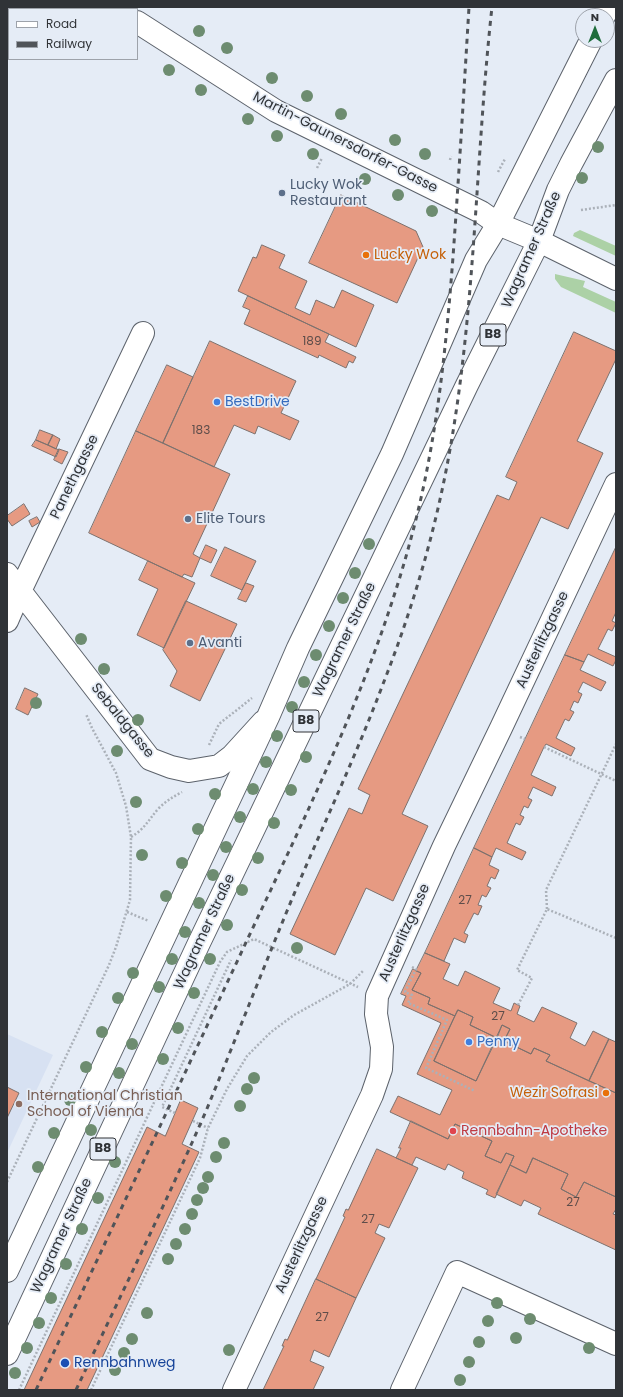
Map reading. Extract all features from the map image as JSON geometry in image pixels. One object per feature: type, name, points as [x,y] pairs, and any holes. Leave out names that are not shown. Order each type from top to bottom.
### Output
[{"type":"main road","name":"Martin-Gaunersdorfer-Gasse","points":[[138,23],[276,110],[481,212],[498,224],[539,241],[616,279]]},
{"type":"main road","name":"B8","points":[[7,1271],[268,717],[298,648],[392,454],[476,260],[498,224],[587,48]]},
{"type":"main road","name":"Wagramer Straße","points":[[7,1354],[209,922],[467,385],[539,241],[558,190],[616,80]]},
{"type":"main road","name":"Panethgasse","points":[[7,622],[20,591],[143,333]]},
{"type":"main road","name":"Austerlitzgasse","points":[[234,1390],[372,1095],[381,1069],[382,1047],[376,1014],[377,996],[444,846],[502,728],[616,484]]},
{"type":"main road","name":"Sebaldgasse","points":[[7,574],[150,759],[171,767],[189,771],[219,766],[232,756],[268,717]]},
{"type":"main road","points":[[402,1390],[457,1272],[616,1344]]},
{"type":"path","points":[[450,160],[451,156]]},
{"type":"path","points":[[316,168],[322,158]]},
{"type":"path","points":[[581,210],[616,205]]},
{"type":"path","points":[[7,1182],[109,965],[130,900],[131,837],[126,806],[116,773],[92,728],[84,708]]},
{"type":"path","points":[[518,1005],[532,978],[518,970],[547,909],[546,890],[616,744]]},
{"type":"path","points":[[544,747],[616,781]]},
{"type":"path","points":[[131,837],[142,830],[158,809],[168,800],[186,789],[197,770]]},
{"type":"path","points":[[547,909],[616,938]]},
{"type":"path","points":[[127,912],[152,922]]},
{"type":"path","points":[[19,1390],[220,962],[227,952],[254,939],[377,996]]},
{"type":"path","points":[[175,1113],[162,1107],[232,960]]},
{"type":"path","points":[[415,970],[405,992],[412,995],[408,1003],[447,1020],[426,1068],[475,1091]]},
{"type":"path","points":[[91,1390],[200,1158],[208,1128],[227,1089],[247,1056],[271,1032],[294,1016],[350,984]]},
{"type":"path","points":[[192,1121],[208,1128]]},
{"type":"shaded area","name":"International Christian School of Vienna","points":[[7,1034],[53,1055],[7,1153]]},
{"type":"green space","points":[[580,230],[616,246],[616,256],[573,236],[574,233]]},
{"type":"green space","points":[[555,274],[585,281],[583,287],[616,302],[616,313],[561,287],[555,279]]},
{"type":"building","name":"Lucky Wok","points":[[341,195],[416,231],[423,247],[397,303],[309,263]]},
{"type":"building","points":[[262,245],[285,255],[279,268],[307,281],[295,308],[310,315],[316,300],[334,308],[342,290],[374,305],[356,347],[238,291],[253,257],[256,258]]},
{"type":"building","points":[[248,296],[329,334],[325,342],[356,357],[353,363],[349,361],[346,368],[319,355],[318,358],[244,324],[250,310],[243,307]]},
{"type":"building","points":[[574,332],[616,351],[616,359],[577,441],[603,453],[568,529],[541,517],[402,814],[428,826],[393,901],[366,888],[335,955],[290,934],[349,808],[362,814],[370,795],[358,789],[497,495],[509,500],[517,482],[506,477]]},
{"type":"building","points":[[210,341],[296,381],[281,413],[299,421],[290,440],[258,426],[255,434],[234,425],[214,467],[163,443]]},
{"type":"building","points":[[167,365],[193,377],[163,443],[136,431]]},
{"type":"building","points":[[40,430],[53,435],[48,445],[36,440]]},
{"type":"building","points":[[136,431],[230,474],[193,554],[200,558],[192,577],[184,574],[182,577],[89,533]]},
{"type":"building","points":[[53,435],[60,439],[56,449],[48,445]]},
{"type":"building","points":[[36,440],[59,450],[56,457],[32,446]]},
{"type":"building","points":[[59,449],[68,452],[62,464],[54,460]]},
{"type":"building","points":[[24,504],[30,514],[12,526],[7,519],[7,516]]},
{"type":"building","points":[[37,517],[40,522],[32,527],[29,521]]},
{"type":"building","points":[[206,545],[217,550],[211,563],[200,558]]},
{"type":"building","points":[[225,547],[256,561],[242,590],[211,576]]},
{"type":"building","points":[[616,547],[616,612],[612,621],[616,623],[612,631],[608,629],[598,649],[616,657],[616,660],[613,666],[588,654],[584,662],[565,655]]},
{"type":"building","points":[[148,561],[195,583],[164,648],[137,635],[158,589],[139,580]]},
{"type":"building","points":[[246,583],[254,586],[246,602],[238,599]]},
{"type":"building","points":[[186,601],[237,624],[200,701],[170,686],[177,671],[163,650]]},
{"type":"building","points":[[565,655],[584,662],[580,670],[606,682],[601,691],[583,682],[578,692],[582,694],[578,703],[574,701],[570,710],[574,712],[569,721],[565,719],[556,738],[575,748],[571,756],[546,744],[544,747],[531,775],[556,787],[552,796],[533,787],[528,798],[532,800],[528,808],[524,806],[520,815],[524,817],[520,825],[516,823],[507,843],[526,852],[522,860],[496,848],[492,857],[474,848]]},
{"type":"building","points":[[25,688],[38,694],[28,715],[16,709]]},
{"type":"building","points":[[474,848],[492,857],[489,865],[499,870],[495,879],[491,877],[487,886],[491,888],[486,897],[482,895],[478,905],[482,906],[478,915],[474,913],[464,933],[468,935],[465,943],[454,938],[444,961],[425,953]]},
{"type":"building","points":[[425,953],[450,964],[443,979],[458,986],[465,971],[500,988],[493,1003],[511,1011],[514,1003],[520,1006],[517,1014],[534,1022],[542,1007],[577,1023],[570,1038],[585,1046],[593,1031],[609,1039],[589,1081],[546,1061],[550,1055],[534,1048],[531,1054],[504,1041],[510,1029],[502,1025],[497,1038],[470,1025],[473,1017],[458,1010],[455,1016],[428,1004],[430,998],[412,990],[421,973],[416,971]]},
{"type":"building","points":[[413,969],[421,973],[412,990],[430,998],[428,1004],[455,1016],[434,1061],[476,1081],[502,1025],[510,1029],[504,1041],[531,1054],[534,1048],[550,1055],[546,1061],[616,1093],[616,1197],[584,1182],[576,1197],[561,1189],[568,1174],[533,1158],[526,1173],[510,1165],[514,1156],[506,1153],[501,1163],[485,1156],[492,1141],[455,1124],[448,1139],[390,1112],[398,1096],[440,1115],[452,1090],[417,1074],[441,1023],[402,1005],[406,996],[401,994]]},
{"type":"building","name":"Penny","points":[[458,1010],[473,1017],[470,1025],[497,1038],[476,1081],[434,1061]]},
{"type":"building","points":[[609,1039],[616,1042],[616,1093],[589,1081]]},
{"type":"building","points":[[7,1087],[19,1093],[7,1118]]},
{"type":"building","points":[[181,1100],[198,1108],[182,1144],[199,1152],[87,1390],[24,1390],[147,1127],[165,1136]]},
{"type":"building","points":[[411,1121],[448,1139],[455,1124],[492,1141],[485,1156],[501,1163],[506,1153],[514,1156],[495,1198],[486,1194],[488,1190],[462,1178],[464,1172],[448,1164],[445,1170],[416,1157],[412,1165],[396,1158]]},
{"type":"building","points":[[377,1149],[418,1168],[389,1228],[379,1224],[375,1233],[385,1238],[356,1298],[316,1279],[345,1217],[343,1216],[346,1209],[348,1210]]},
{"type":"building","points":[[533,1158],[568,1174],[561,1189],[576,1197],[584,1182],[616,1197],[616,1209],[613,1214],[616,1215],[616,1250],[538,1214],[541,1208],[524,1200],[521,1206],[496,1194],[510,1165],[526,1173]]},
{"type":"building","points":[[316,1279],[356,1298],[329,1357],[314,1350],[310,1361],[324,1367],[313,1390],[263,1390],[284,1346],[282,1346],[285,1339],[287,1340]]},
{"type":"railway","points":[[36,1390],[319,786],[362,684],[399,580],[422,494],[440,393],[453,257],[469,7]]},
{"type":"railway","points":[[76,1390],[206,1111],[297,887],[373,710],[392,661],[416,591],[441,495],[453,435],[461,374],[468,313],[481,130],[492,7]]},
{"type":"place","name":"Lucky Wok Restaurant","points":[[282,193]]},
{"type":"place","name":"Lucky Wok","points":[[366,255]]},
{"type":"place","name":"BestDrive","points":[[217,402]]},
{"type":"place","name":"Elite Tours","points":[[188,519]]},
{"type":"place","name":"Avanti","points":[[190,643]]},
{"type":"place","name":"Penny","points":[[469,1042]]},
{"type":"place","name":"Wezir Sofrasi","points":[[606,1093]]},
{"type":"place","name":"International Christian School of Vienna","points":[[19,1104]]},
{"type":"place","name":"Rennbahn-Apotheke","points":[[453,1131]]},
{"type":"place","name":"Rennbahnweg","points":[[65,1363]]}]
